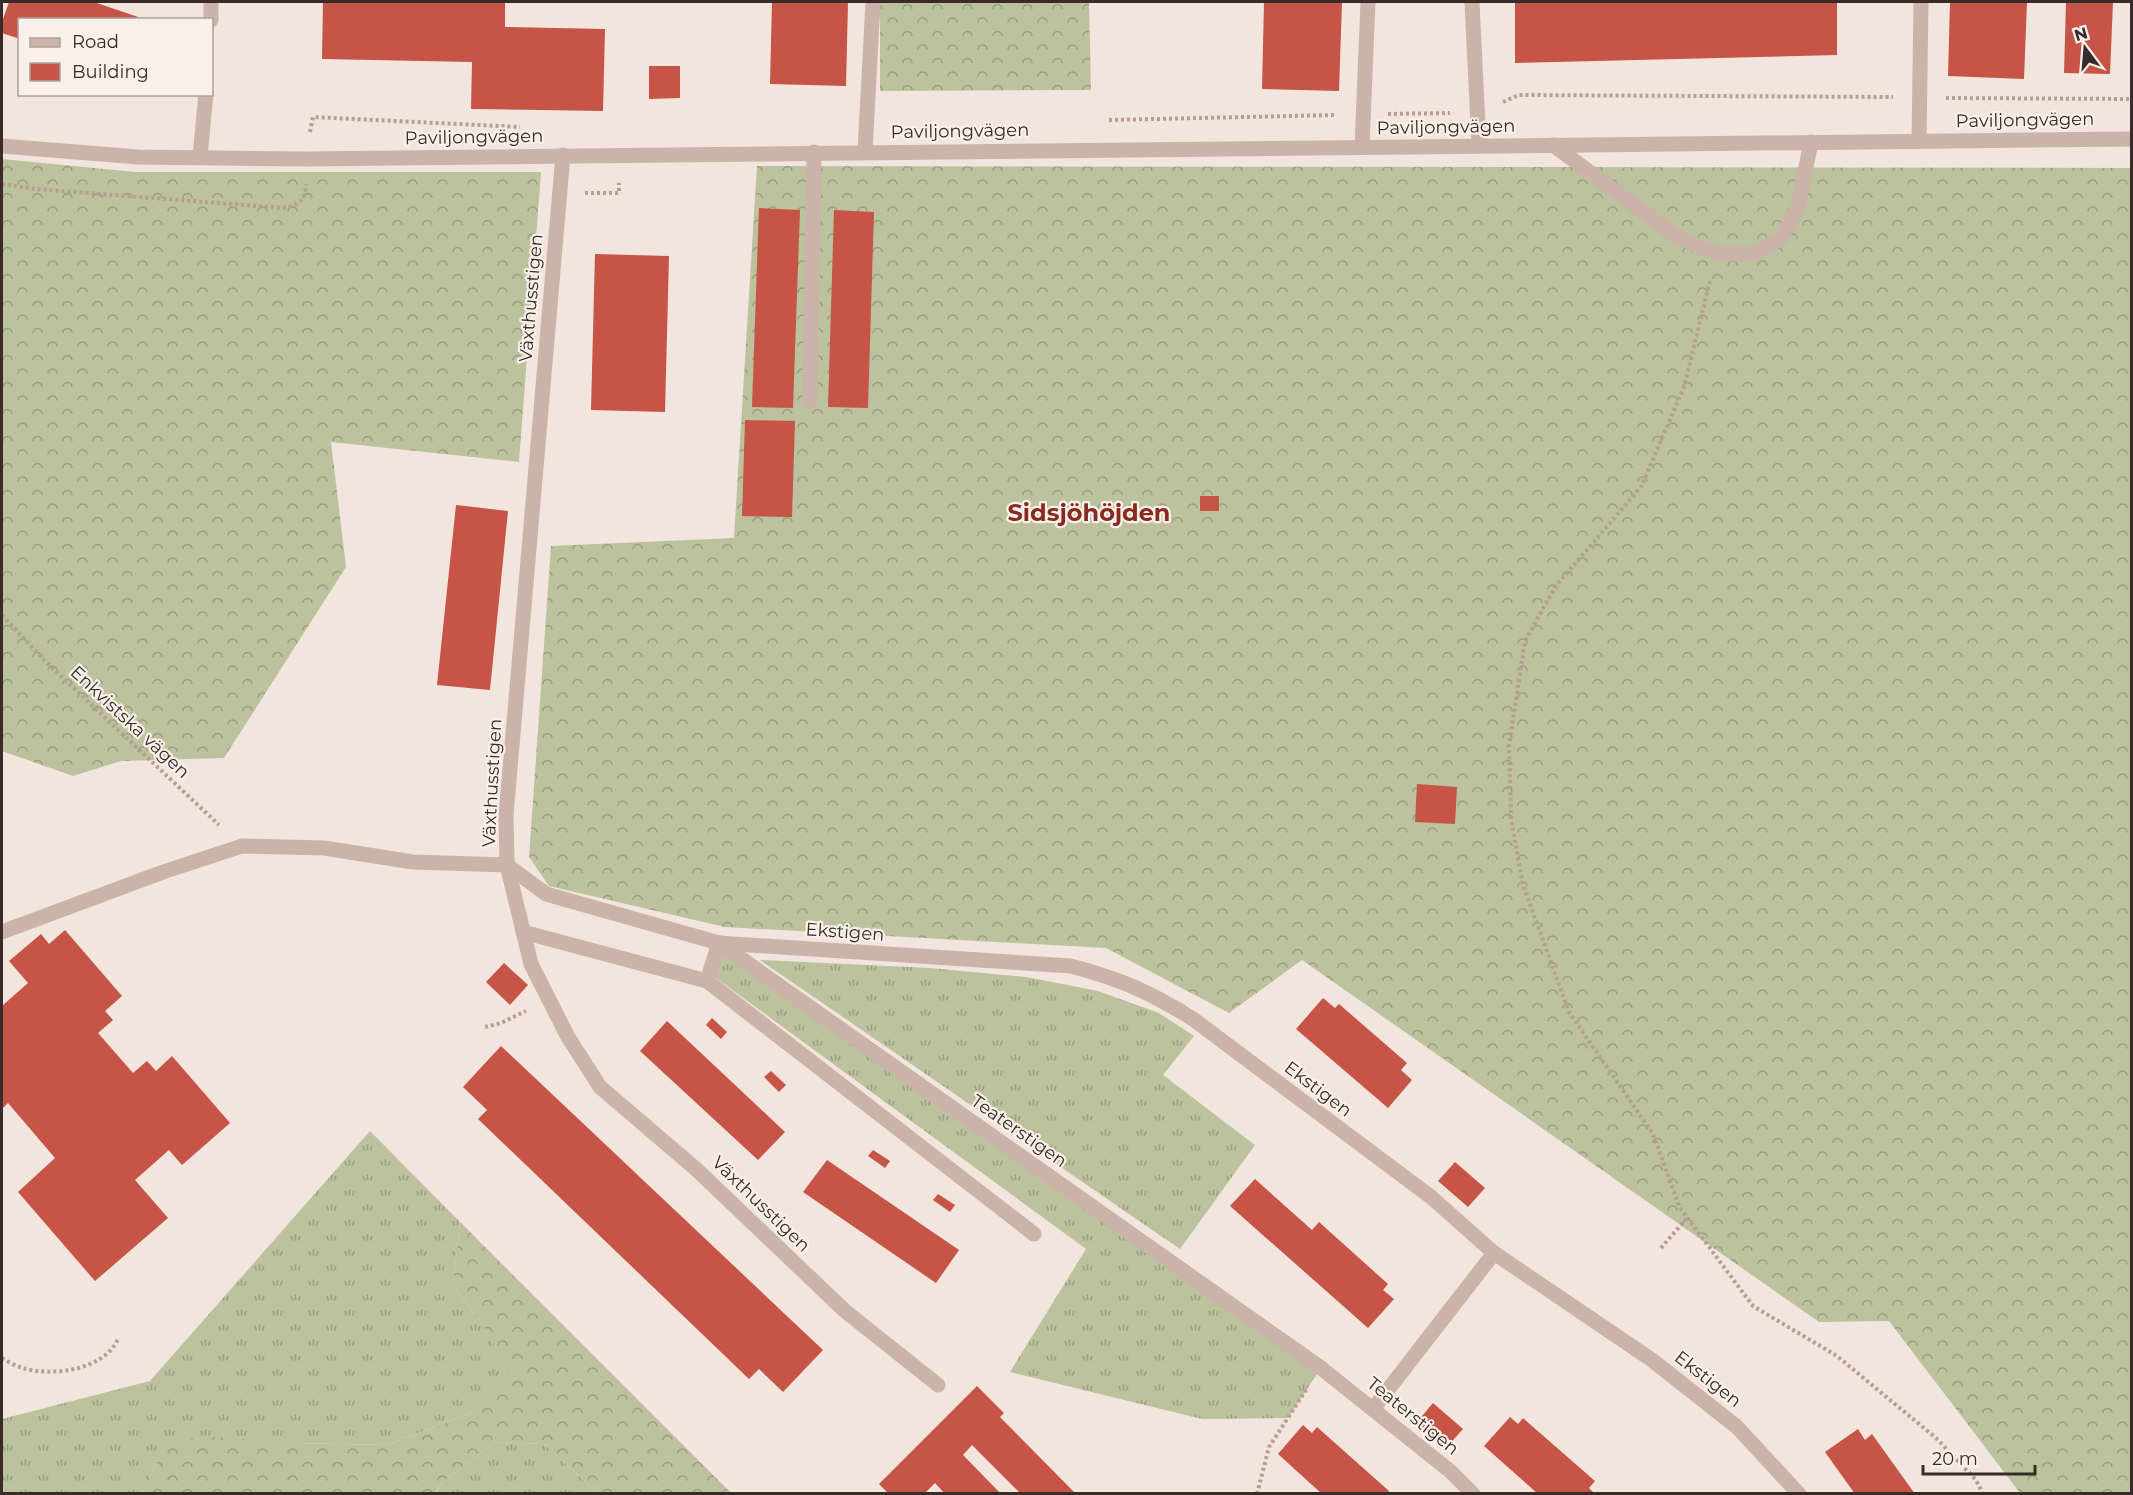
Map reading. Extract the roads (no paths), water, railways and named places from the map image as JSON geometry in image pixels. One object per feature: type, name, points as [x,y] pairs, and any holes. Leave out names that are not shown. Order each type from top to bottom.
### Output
[{"type":"street","points":[[211,2],[211,18]]},
{"type":"street","points":[[865,152],[873,2]]},
{"type":"street","points":[[1362,147],[1368,2]]},
{"type":"street","points":[[1472,2],[1479,146]]},
{"type":"street","points":[[1918,141],[1921,2]]},
{"type":"street","points":[[200,156],[206,96]]},
{"type":"street","name":"Paviljongvägen","points":[[2,146],[138,157],[306,159],[2132,139]]},
{"type":"street","points":[[1553,145],[1676,236],[1717,254],[1754,254],[1781,238],[1798,207],[1811,142]]},
{"type":"street","points":[[810,400],[814,152]]},
{"type":"street","name":"Växthusstigen","points":[[563,155],[507,803],[507,866],[531,964],[568,1037],[600,1087],[696,1169],[845,1311],[938,1385]]},
{"type":"street","points":[[2,932],[163,872],[242,846],[324,848],[413,862],[507,866]]},
{"type":"street","name":"Teaterstigen","points":[[507,866],[546,894],[719,943],[1322,1368],[1450,1471],[1473,1494]]},
{"type":"street","points":[[523,932],[707,981],[1034,1234]]},
{"type":"street","points":[[707,981],[719,943]]},
{"type":"street","name":"Ekstigen","points":[[719,943],[1071,966],[1124,982],[1155,996],[1193,1019],[1431,1197],[1494,1253],[1652,1360],[1737,1427],[1799,1494]]},
{"type":"street","points":[[1373,1409],[1494,1253]]},
{"type":"district","name":"Sidsjöhöjden","points":[[1089,513]]}]
